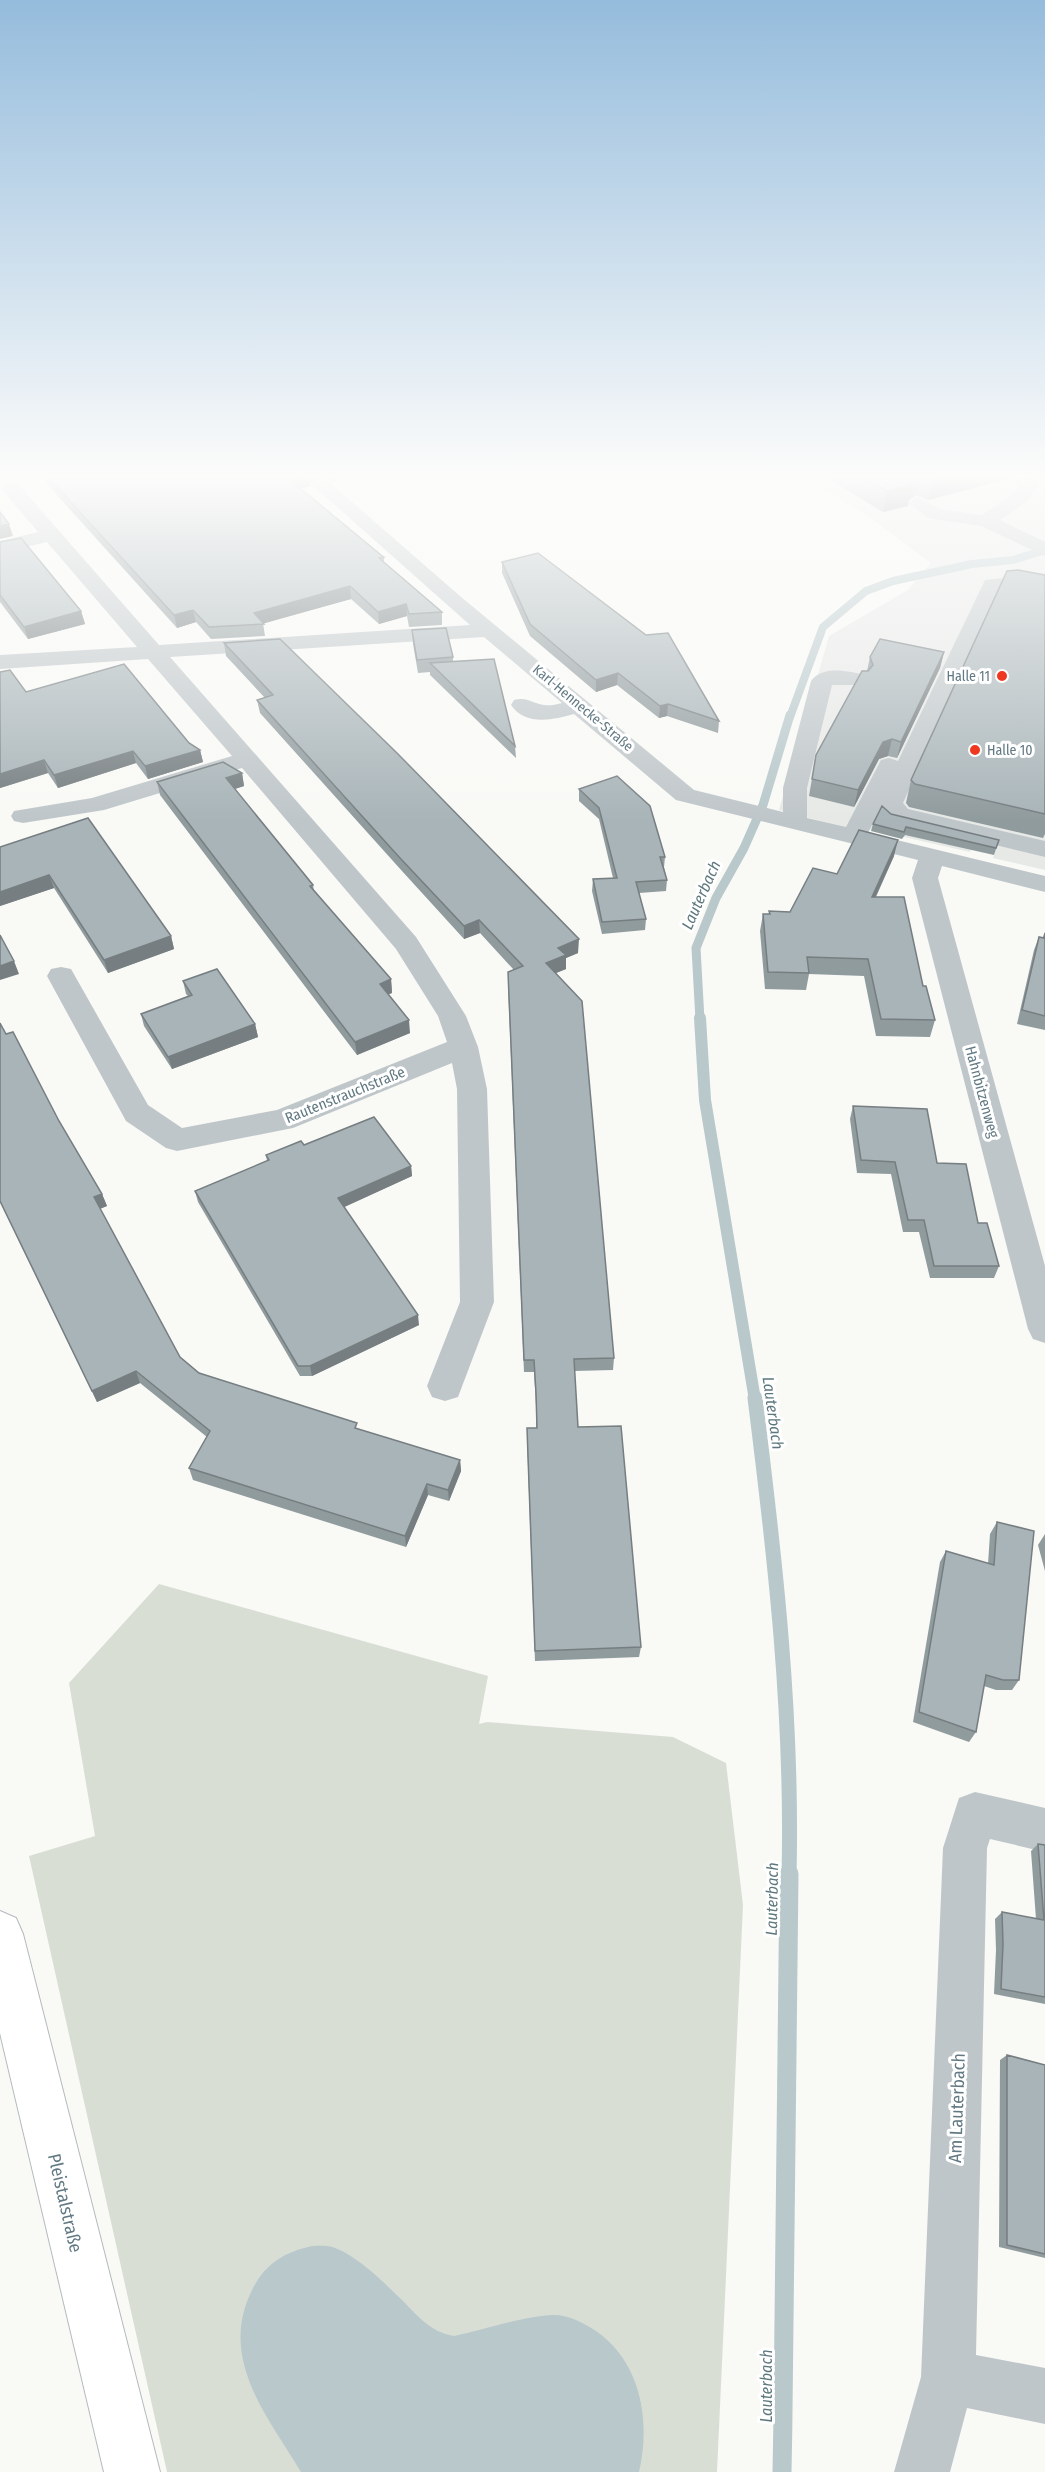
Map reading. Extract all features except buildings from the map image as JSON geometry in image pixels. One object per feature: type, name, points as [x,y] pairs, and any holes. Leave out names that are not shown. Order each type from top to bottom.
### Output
[{"type":"main road","name":"Pleistalstraße","points":[[0,1934],[132,2472]]},
{"type":"street","points":[[101,590],[406,943],[452,1016],[463,1047],[472,1089],[477,1302],[445,1386]]},
{"type":"street","name":"Karl-Hennecke-Straße","points":[[443,590],[685,795],[1037,882]]},
{"type":"street","points":[[990,590],[972,638],[891,803],[892,809],[899,814],[1041,848],[1037,882]]},
{"type":"street","points":[[1,672],[156,652],[489,630]]},
{"type":"street","points":[[785,819],[822,681],[835,676],[857,680]]},
{"type":"street","points":[[522,705],[539,715],[579,705]]},
{"type":"street","points":[[854,836],[896,751],[914,706]]},
{"type":"street","points":[[23,816],[95,805],[247,759]]},
{"type":"street","name":"Hahnbitzenweg","points":[[932,855],[925,878],[1045,1329]]},
{"type":"street","name":"Rautenstrauchstraße","points":[[61,976],[137,1113],[177,1140],[282,1120],[463,1047]]},
{"type":"street","name":"Am Lauterbach","points":[[922,2472],[948,2376],[965,1848],[975,1814],[1045,1830]]},
{"type":"street","points":[[948,2376],[1045,2396]]},
{"type":"shaded area","points":[[907,590],[1045,590],[1045,870],[993,858],[998,844],[975,839],[970,852],[869,829],[866,833],[779,810],[829,636]]},
{"type":"shaded area","points":[[159,1584],[488,1676],[479,1724],[487,1722],[673,1737],[726,1763],[743,1905],[717,2472],[167,2472],[29,1856],[95,1836],[69,1683]]},
{"type":"shaded area","points":[[312,2246],[332,2247],[353,2257],[379,2278],[425,2322],[446,2334],[454,2336],[554,2315],[576,2320],[596,2331],[623,2359],[633,2376],[639,2394],[644,2433],[639,2472],[301,2472],[251,2386],[244,2363],[241,2340],[243,2315],[252,2290],[263,2273],[284,2256]]},
{"type":"waterway","name":"Lauterbach","points":[[790,717],[823,627],[868,590]]},
{"type":"waterway","name":"Lauterbach","points":[[700,1020],[696,948],[716,898],[744,848],[763,805],[790,715]]},
{"type":"waterway","name":"Lauterbach","points":[[700,1018],[705,1100],[755,1400]]},
{"type":"waterway","name":"Lauterbach","points":[[755,1398],[781,1636],[788,1756],[789,1876]]},
{"type":"waterway","name":"Lauterbach","points":[[782,2472],[789,1874]]},
{"type":"place","name":"Halle 11","points":[[1002,676]]},
{"type":"place","name":"Halle 10","points":[[975,750]]}]
